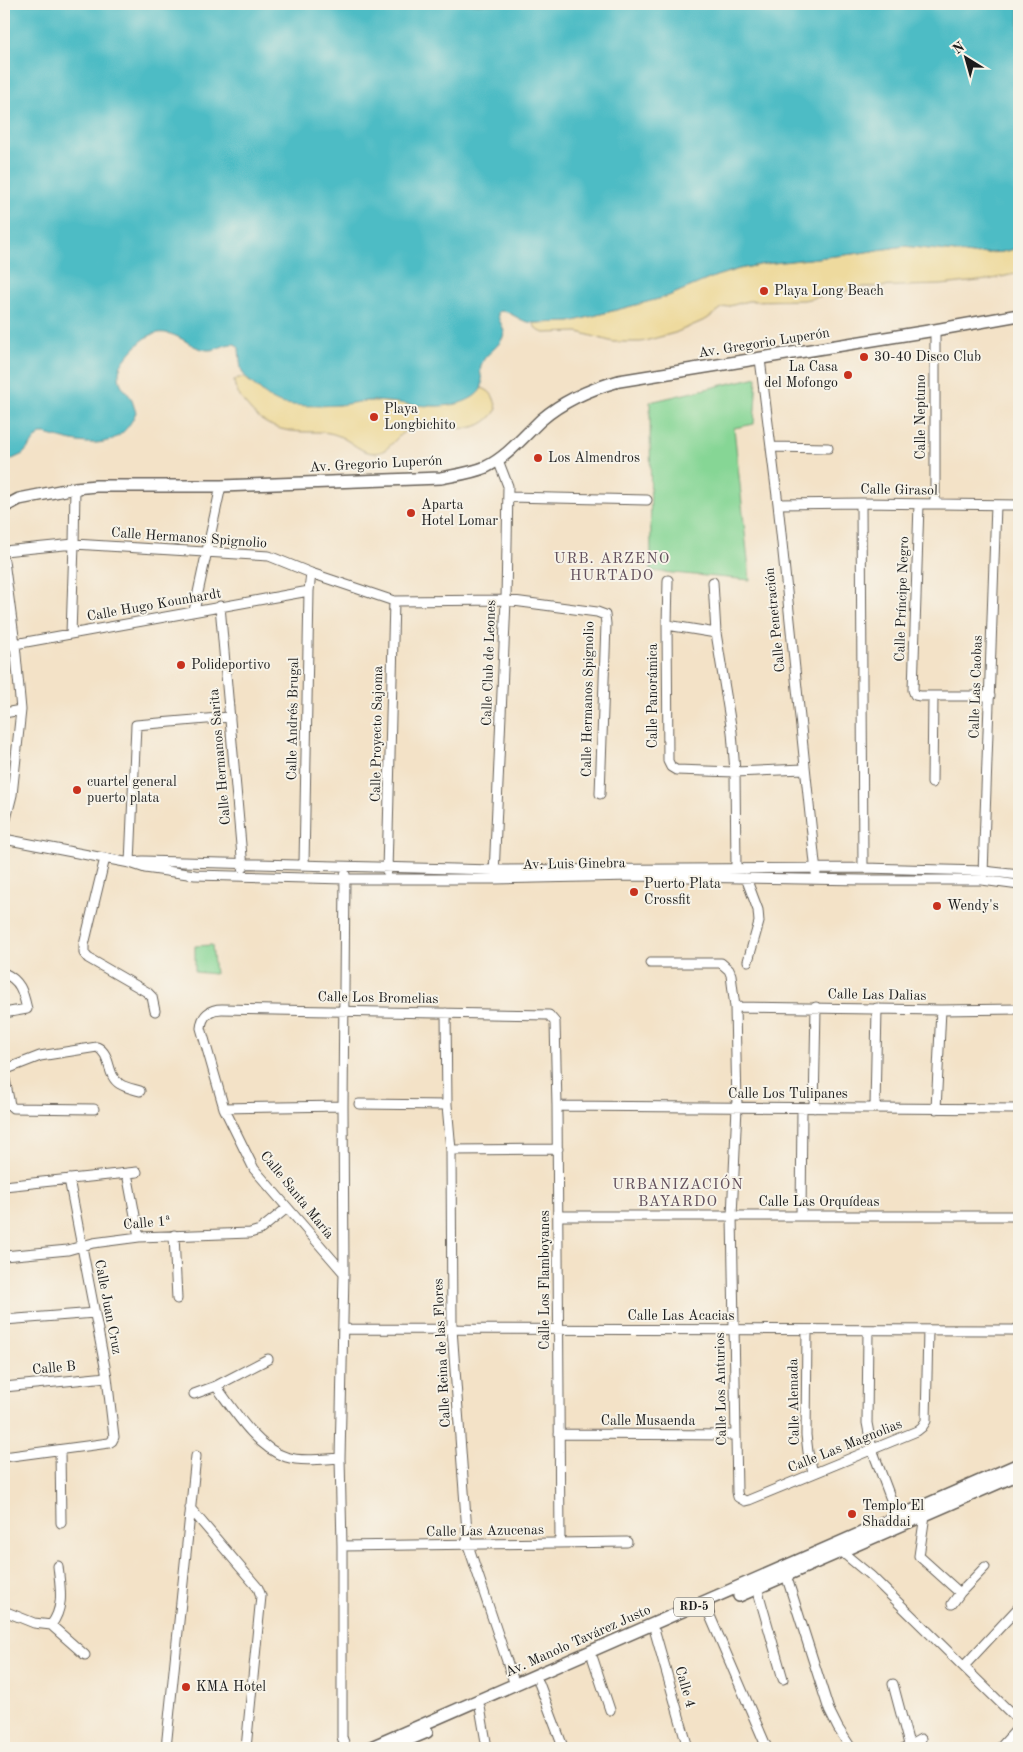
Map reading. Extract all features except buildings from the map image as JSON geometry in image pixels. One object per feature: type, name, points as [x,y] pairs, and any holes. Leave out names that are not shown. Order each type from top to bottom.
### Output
[{"type":"main road","name":"Av. Gregorio Luperón","points":[[4,507],[19,498],[96,486],[221,486],[441,478],[473,472],[498,460],[543,418],[572,397],[594,388],[619,381],[1019,315]]},
{"type":"main road","name":"Av. Manolo Tavárez Justo","points":[[369,1748],[1019,1464]]},
{"type":"main road","name":"Av. Manolo Tavárez Justo","points":[[401,1746],[480,1707],[593,1660],[1019,1474]]},
{"type":"street","name":"Calle Neptuno","points":[[935,330],[935,504]]},
{"type":"street","name":"Calle Penetración","points":[[760,359],[778,504],[804,769],[816,868],[815,879]]},
{"type":"street","points":[[771,447],[828,448]]},
{"type":"street","name":"Calle Club de Leones","points":[[494,874],[506,600],[508,497],[508,486],[498,460]]},
{"type":"street","points":[[194,611],[221,486]]},
{"type":"street","points":[[70,634],[75,488]]},
{"type":"street","points":[[508,497],[648,500]]},
{"type":"street","points":[[861,503],[863,868]]},
{"type":"street","name":"Calle Girasol","points":[[778,504],[1019,505]]},
{"type":"street","name":"Calle Príncipe Negro","points":[[919,504],[913,690],[915,695],[933,696]]},
{"type":"street","name":"Calle Las Caobas","points":[[983,875],[996,505]]},
{"type":"street","name":"Calle Hermanos Spignolio","points":[[4,551],[74,544],[269,556],[311,573],[394,601],[506,600],[597,612],[605,615],[606,634],[600,794]]},
{"type":"street","points":[[4,562],[15,644],[21,710],[12,795],[4,829],[7,839]]},
{"type":"street","name":"Calle Andrés Brugal","points":[[304,865],[309,591],[311,573]]},
{"type":"street","name":"Calle Panorámica","points":[[668,580],[668,761],[671,767],[676,770],[736,772],[804,769]]},
{"type":"street","points":[[713,582],[716,633],[732,732],[736,772],[736,868]]},
{"type":"street","name":"Calle Hugo Kounhardt","points":[[4,646],[309,591]]},
{"type":"street","name":"Calle Proyecto Sajoma","points":[[386,878],[388,866],[394,601]]},
{"type":"street","name":"Calle Hermanos Sarita","points":[[220,606],[243,876]]},
{"type":"street","points":[[667,625],[716,633]]},
{"type":"street","points":[[932,783],[933,696],[990,696]]},
{"type":"street","points":[[4,713],[21,710]]},
{"type":"street","points":[[130,862],[136,725],[230,717]]},
{"type":"street","name":"Av. Luis Ginebra","points":[[7,839],[130,862],[145,868],[195,875],[345,879],[736,868],[863,868],[983,875],[1019,885]]},
{"type":"street","points":[[105,858],[84,945],[84,953],[88,958],[147,992],[152,997],[155,1011]]},
{"type":"street","name":"Av. Luis Ginebra","points":[[130,862],[144,860],[243,864],[388,866],[494,874],[746,878],[815,879],[1019,875]]},
{"type":"street","points":[[346,866],[343,1106],[344,1329],[340,1458],[342,1737],[346,1748]]},
{"type":"street","points":[[746,878],[758,910],[759,922],[748,960]]},
{"type":"street","name":"Calle Los Anturios","points":[[650,963],[721,963],[729,970],[735,1007],[737,1107],[732,1216],[736,1492],[741,1500]]},
{"type":"street","points":[[4,973],[22,989],[27,1009],[4,1014]]},
{"type":"street","name":"Calle Las Dalias","points":[[735,1007],[941,1010],[1019,1009]]},
{"type":"street","points":[[814,1108],[816,1007]]},
{"type":"street","points":[[875,1108],[877,1008]]},
{"type":"street","name":"Calle Los Bromelias","points":[[205,1016],[216,1009],[446,1012],[548,1015],[552,1017]]},
{"type":"street","points":[[936,1109],[941,1010]]},
{"type":"street","name":"Calle Reina de las Flores","points":[[446,1012],[451,1150],[452,1329],[468,1545],[514,1685]]},
{"type":"street","name":"Calle Santa María","points":[[205,1016],[201,1022],[201,1028],[224,1108],[254,1169],[344,1273]]},
{"type":"street","name":"Calle Los Flamboyanes","points":[[552,1017],[555,1022],[558,1149],[560,1543]]},
{"type":"street","points":[[4,1070],[40,1056],[98,1047],[105,1052],[115,1080],[121,1085],[140,1091]]},
{"type":"street","points":[[4,1074],[10,1105],[13,1108],[94,1109]]},
{"type":"street","points":[[359,1104],[448,1105]]},
{"type":"street","points":[[224,1108],[343,1106]]},
{"type":"street","name":"Calle Los Tulipanes","points":[[557,1106],[1019,1109]]},
{"type":"street","points":[[801,1216],[802,1108]]},
{"type":"street","points":[[451,1150],[558,1149]]},
{"type":"street","points":[[4,1186],[137,1172]]},
{"type":"street","points":[[126,1173],[140,1237]]},
{"type":"street","name":"Calle Juan Cruz","points":[[60,1451],[109,1444],[114,1437],[107,1377],[69,1179]]},
{"type":"street","name":"Calle 1ª","points":[[4,1256],[44,1254],[93,1243],[140,1237],[256,1232],[287,1208]]},
{"type":"street","name":"Calle Las Orquídeas","points":[[558,1216],[1019,1216]]},
{"type":"street","points":[[174,1235],[177,1299]]},
{"type":"street","points":[[4,1320],[95,1313]]},
{"type":"street","name":"Calle Las Acacias","points":[[344,1329],[1015,1330],[1019,1328]]},
{"type":"street","name":"Calle Alemada","points":[[807,1330],[806,1435],[813,1473]]},
{"type":"street","points":[[868,1330],[867,1423],[872,1449],[898,1518]]},
{"type":"street","name":"Calle Las Magnolias","points":[[741,1500],[749,1500],[917,1431],[922,1427],[926,1421],[928,1330]]},
{"type":"street","points":[[194,1394],[216,1386],[268,1359]]},
{"type":"street","name":"Calle B","points":[[4,1387],[107,1377]]},
{"type":"street","points":[[216,1386],[246,1425],[275,1453],[288,1458],[340,1458]]},
{"type":"street","name":"Calle Musaenda","points":[[560,1434],[736,1435]]},
{"type":"street","points":[[4,1457],[60,1451],[61,1523]]},
{"type":"street","points":[[166,1748],[196,1456]]},
{"type":"street","points":[[190,1508],[258,1588],[261,1596],[246,1748]]},
{"type":"street","points":[[925,1515],[919,1556],[960,1593]]},
{"type":"street","name":"Calle Las Azucenas","points":[[342,1546],[628,1542]]},
{"type":"street","points":[[842,1551],[871,1576],[1019,1721]]},
{"type":"street","points":[[52,1625],[58,1616],[61,1597],[58,1566]]},
{"type":"street","points":[[952,1604],[985,1567]]},
{"type":"street","points":[[786,1575],[829,1710],[850,1748]]},
{"type":"street","points":[[757,1588],[783,1679]]},
{"type":"street","points":[[964,1666],[1019,1607]]},
{"type":"street","points":[[708,1609],[767,1748]]},
{"type":"street","points":[[4,1611],[34,1623],[52,1625],[85,1655]]},
{"type":"street","name":"Calle 4","points":[[655,1632],[688,1748]]},
{"type":"street","points":[[593,1660],[610,1710]]},
{"type":"street","points":[[539,1683],[563,1747]]},
{"type":"street","points":[[893,1684],[908,1747],[921,1739]]},
{"type":"street","points":[[480,1707],[487,1748]]},
{"type":"street","points":[[1000,1748],[1019,1727]]},
{"type":"green space","points":[[757,377],[754,424],[734,428],[750,580],[651,571],[650,402]]},
{"type":"green space","points":[[212,945],[215,974],[195,972],[195,946]]},
{"type":"sand","name":"Playa Long Beach","points":[[904,246],[973,254],[1002,252],[1019,248],[1019,273],[988,280],[941,285],[863,287],[804,300],[748,301],[722,308],[707,319],[675,333],[641,342],[613,342],[578,332],[544,333],[537,330],[533,323],[570,322],[666,297],[716,276],[739,269],[764,264]]},
{"type":"sand","name":"Playa Longbichito","points":[[238,378],[245,378],[265,394],[338,405],[358,401],[437,406],[456,404],[473,397],[482,388],[489,391],[497,409],[489,419],[471,428],[417,427],[410,429],[399,436],[382,452],[371,453],[332,434],[285,430],[269,425],[255,414],[241,398],[234,381]]},
{"type":"water","points":[[4,4],[1019,4],[1019,248],[1002,252],[973,254],[904,246],[764,264],[716,276],[666,297],[570,322],[533,323],[524,321],[507,312],[498,312],[504,333],[503,338],[482,363],[481,389],[473,397],[451,405],[426,406],[371,401],[324,406],[283,404],[268,396],[252,384],[244,375],[239,348],[235,344],[206,350],[171,334],[157,333],[144,339],[121,365],[120,382],[131,398],[136,412],[129,426],[120,435],[97,443],[85,443],[40,434],[23,454],[4,463]]},
{"type":"place","name":"Playa Long Beach","points":[[764,291]]},
{"type":"place","name":"30-40 Disco Club","points":[[864,357]]},
{"type":"place","name":"La Casa del Mofongo","points":[[848,375]]},
{"type":"place","name":"Playa Longbichito","points":[[374,417]]},
{"type":"place","name":"Los Almendros","points":[[538,458]]},
{"type":"place","name":"Aparta Hotel Lomar","points":[[411,513]]},
{"type":"place","name":"Polideportivo","points":[[181,665]]},
{"type":"place","name":"cuartel general puerto plata","points":[[77,790]]},
{"type":"place","name":"Puerto Plata Crossfit","points":[[634,892]]},
{"type":"place","name":"Wendy's","points":[[937,906]]},
{"type":"place","name":"Templo El Shaddai","points":[[852,1514]]},
{"type":"place","name":"KMA Hotel","points":[[186,1687]]},
{"type":"district","name":"URB. ARZENO HURTADO","points":[[612,568]]},
{"type":"district","name":"URBANIZACIÓN BAYARDO","points":[[678,1194]]}]
